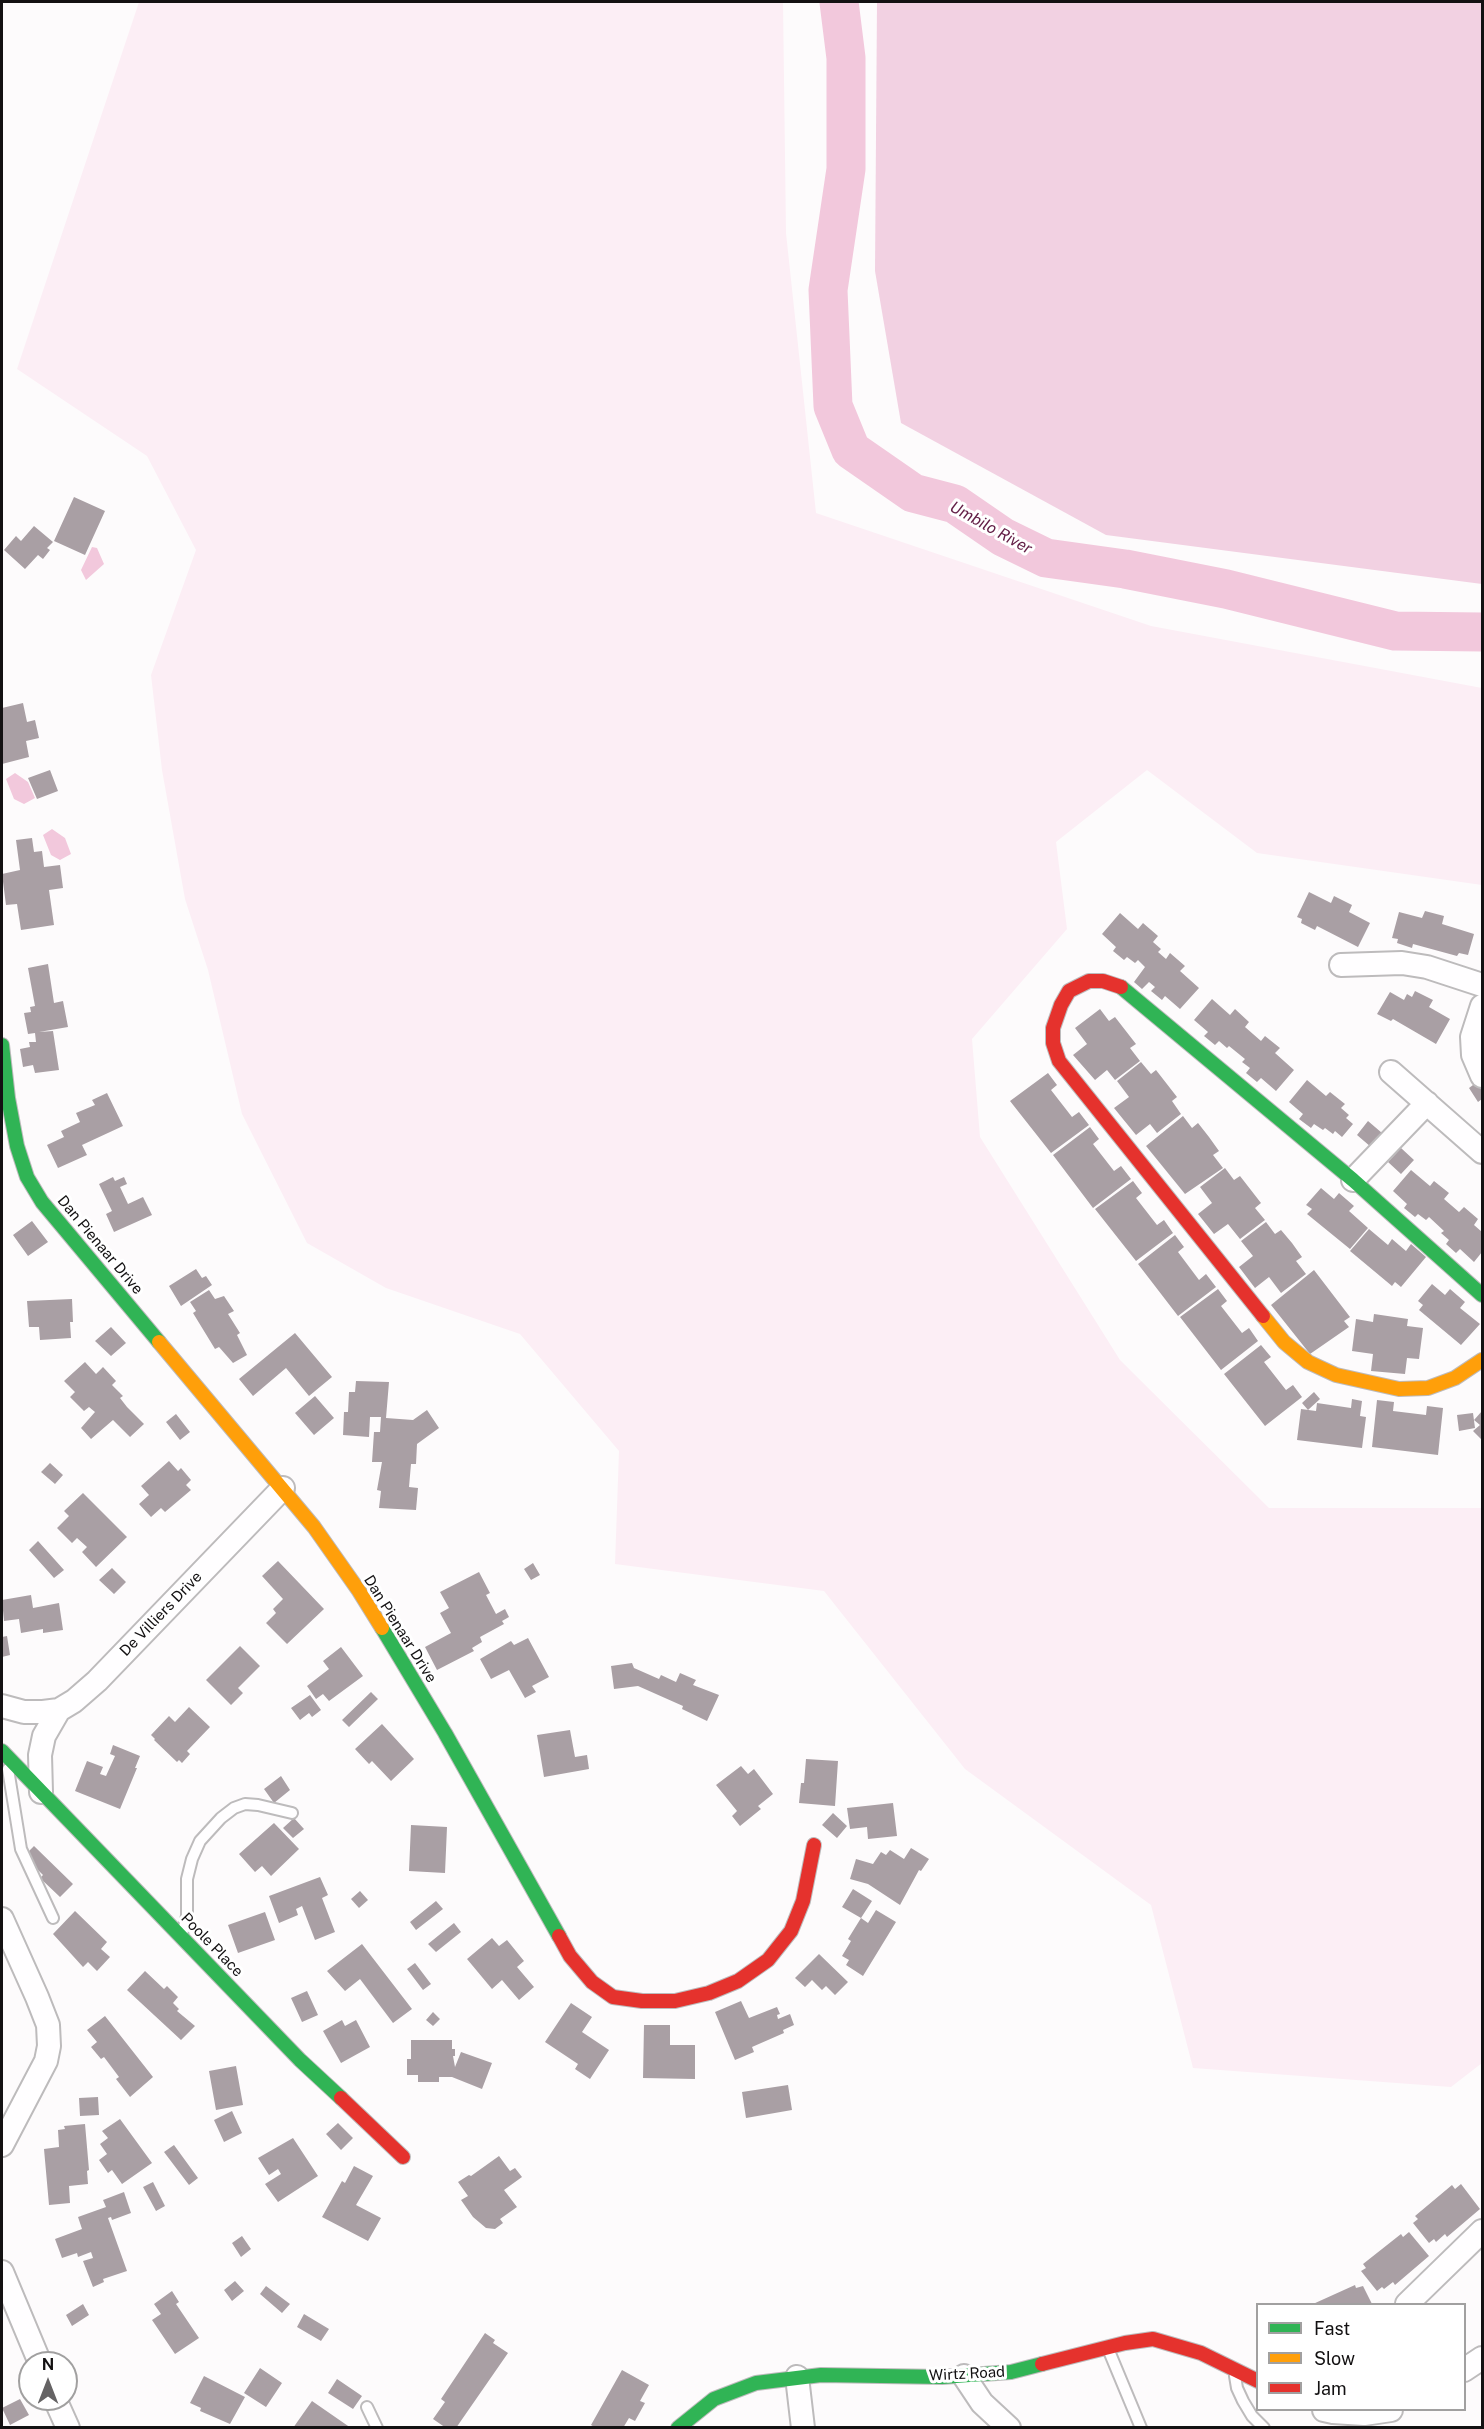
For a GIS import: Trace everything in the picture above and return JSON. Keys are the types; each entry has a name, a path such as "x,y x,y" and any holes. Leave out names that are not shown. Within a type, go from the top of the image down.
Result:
{"street":[{"path":"1341,965 1402,963 1427,967 1482,985"},
{"path":"1482,1295 1353,1180 1122,987 1103,981 1089,981 1069,991 1053,1028 1053,1043 1059,1061 1284,1342 1308,1362 1336,1375 1399,1389 1428,1388 1455,1378 1482,1360"},
{"path":"1482,1006 1472,1037 1473,1055 1482,1076"},
{"name":"Dan Pienaar Drive","path":"2,1045 8,1098 17,1146 27,1177 42,1202 314,1527 384,1632 446,1733 570,1956 592,1982 613,1997 642,2001 675,2001 709,1993 738,1981 768,1960 791,1931 803,1901 814,1845"},
{"path":"1391,1072 1482,1152"},
{"path":"1353,1180 1427,1103"},
{"name":"De Villiers Drive","path":"59,1710 74,1701 97,1681 283,1488"},
{"path":"2,1706 24,1712 59,1710"},
{"path":"41,1792 40,1755 44,1737 59,1710"},
{"name":"Poole Place","path":"3,1752 300,2060 403,2157"},
{"path":"2,1919 48,2025 49,2046 46,2061 2,2145"},
{"path":"1408,2303 1482,2231"},
{"path":"2,2272 35,2351"},
{"name":"Wirtz Road","path":"678,2427 714,2399 756,2383 821,2375 964,2376 1011,2372 1153,2339 1192,2350 1256,2379"},
{"path":"1466,2369 1482,2358"},
{"path":"964,2376 982,2403 1009,2427"},
{"path":"797,2377 803,2427"},
{"path":"61,2411 68,2427"},
{"path":"1337,2417 1380,2411"}],"lane":[{"path":"3,1752 21,1849 53,1918"},
{"path":"181,1936 188,1916 187,1879 200,1841 221,1818 234,1808 245,1804 292,1813"},
{"path":"1107,2348 1141,2427"},
{"path":"1234,2370 1237,2388 1243,2401 1264,2427"},
{"path":"367,2407 377,2427"}],"shaded area":[{"path":"139,2 783,2 786,233 816,513 1151,626 1482,688 1482,885 1257,853 1147,770 1056,842 1067,929 972,1039 980,1137 1120,1360 1269,1508 1482,1508 1482,2063 1451,2087 1193,2068 1151,1905 965,1769 824,1591 615,1564 619,1451 520,1334 386,1288 307,1243 242,1114 208,970 185,899 162,770 151,675 196,550 147,456 17,369"},
{"path":"877,2 1482,2 1482,584 1106,535 901,423 875,271"},
{"path":"92,547 97,548 104,564 86,580 81,570"},
{"path":"15,773 28,782 35,798 24,804 14,799 6,779"},
{"path":"52,829 65,838 71,854 60,860 51,855 43,835"}],"building":[{"path":"74,497 105,511 85,555 54,541"},
{"path":"34,526 53,542 47,548 50,550 43,559 38,555 25,569 4,550 16,536 21,541"},
{"path":"23,703 27,722 35,720 39,738 26,741 29,757 2,764 2,708"},
{"path":"50,770 58,791 37,799 28,778"},
{"path":"32,838 34,852 42,851 44,867 60,865 63,888 49,890 54,925 21,930 17,904 6,905 2,874 20,870 16,840"},
{"path":"1309,892 1331,903 1334,896 1352,905 1349,912 1370,923 1358,947 1317,926 1315,930 1301,923 1302,919 1297,917"},
{"path":"1425,911 1444,916 1442,924 1474,934 1468,955 1459,953 1457,956 1413,944 1412,948 1397,943 1398,939 1392,938 1399,912 1422,918"},
{"path":"1120,913 1138,929 1143,923 1158,936 1153,942 1161,949 1158,952 1166,959 1170,953 1185,966 1180,971 1199,988 1180,1009 1165,996 1162,1000 1151,991 1155,987 1149,982 1142,989 1134,982 1145,967 1138,960 1135,963 1127,957 1124,960 1113,951 1116,947 1102,934"},
{"path":"48,964 54,1003 63,1001 68,1027 39,1032 53,1031 59,1070 35,1073 33,1065 23,1067 20,1049 30,1047 29,1042 36,1042 35,1033 28,1034 24,1013 31,1012 30,1007 35,1006 28,968"},
{"path":"1415,991 1433,1000 1429,1007 1450,1019 1436,1044 1393,1019 1391,1021 1377,1014 1390,992 1404,1000 1407,994 1412,997"},
{"path":"1212,999 1230,1015 1235,1009 1249,1022 1245,1027 1261,1041 1265,1036 1280,1048 1275,1053 1294,1070 1276,1091 1261,1078 1257,1082 1246,1073 1250,1068 1242,1062 1245,1059 1229,1046 1227,1048 1219,1041 1215,1045 1204,1036 1208,1032 1194,1020"},
{"path":"1100,1009 1109,1021 1115,1017 1136,1044 1130,1048 1140,1061 1115,1080 1107,1070 1095,1080 1073,1055 1087,1044 1075,1028"},
{"path":"1141,1062 1151,1074 1156,1070 1177,1097 1172,1101 1181,1114 1157,1133 1150,1124 1136,1135 1114,1108 1129,1097 1117,1081"},
{"path":"1048,1073 1057,1085 1051,1090 1072,1117 1079,1112 1089,1125 1051,1153 1010,1101"},
{"path":"1307,1080 1326,1096 1330,1092 1345,1104 1341,1108 1349,1115 1346,1118 1353,1124 1342,1137 1335,1131 1333,1134 1314,1124 1311,1128 1299,1119 1303,1114 1289,1102"},
{"path":"1477,1082 1482,1091 1482,1099 1478,1102 1469,1088"},
{"path":"107,1093 123,1126 82,1145 87,1155 58,1168 47,1145 64,1137 61,1131 80,1122 76,1113 95,1105 92,1100"},
{"path":"1183,1116 1192,1128 1198,1123 1209,1137 1219,1151 1213,1155 1223,1168 1185,1194 1146,1146"},
{"path":"1368,1121 1382,1133 1371,1147 1357,1135"},
{"path":"1090,1127 1099,1139 1093,1144 1114,1171 1121,1166 1131,1179 1093,1208 1053,1155"},
{"path":"1401,1148 1414,1160 1401,1174 1388,1162"},
{"path":"1225,1168 1234,1180 1240,1176 1261,1203 1255,1208 1265,1220 1240,1239 1228,1224 1214,1234 1198,1214 1212,1203 1200,1187"},
{"path":"1411,1170 1430,1186 1434,1181 1449,1193 1444,1199 1459,1212 1464,1207 1478,1219 1474,1225 1482,1232 1482,1252 1474,1262 1460,1249 1456,1253 1446,1244 1449,1240 1441,1233 1444,1231 1429,1217 1426,1220 1418,1214 1415,1217 1404,1208 1407,1204 1393,1191"},
{"path":"113,1177 115,1181 124,1177 127,1184 120,1187 128,1204 143,1197 152,1215 114,1232 106,1214 112,1211 99,1184"},
{"path":"1133,1181 1142,1193 1136,1198 1157,1225 1164,1220 1173,1233 1136,1261 1095,1209"},
{"path":"1321,1188 1334,1199 1339,1193 1354,1206 1349,1211 1368,1228 1350,1249 1307,1214 1312,1209 1306,1205"},
{"path":"32,1221 48,1242 28,1256 13,1235"},
{"path":"1266,1222 1275,1234 1281,1230 1292,1243 1302,1257 1296,1261 1306,1274 1281,1293 1269,1277 1255,1288 1239,1267 1253,1256 1241,1241"},
{"path":"1369,1229 1388,1245 1392,1239 1406,1251 1411,1244 1426,1257 1401,1287 1395,1282 1392,1286 1350,1251"},
{"path":"1175,1235 1184,1247 1178,1252 1199,1280 1206,1274 1216,1287 1178,1316 1138,1264"},
{"path":"196,1269 202,1278 206,1276 212,1285 181,1306 169,1286"},
{"path":"1314,1270 1350,1317 1344,1321 1349,1327 1310,1354 1271,1305"},
{"path":"1432,1284 1445,1295 1450,1289 1465,1302 1460,1308 1480,1324 1461,1345 1419,1310 1423,1305 1418,1301"},
{"path":"1218,1289 1227,1301 1221,1306 1242,1333 1249,1328 1258,1341 1221,1370 1180,1317"},
{"path":"209,1290 215,1299 224,1296 234,1311 228,1314 240,1333 237,1335 247,1355 233,1363 219,1347 215,1349 193,1313 196,1311 190,1302"},
{"path":"72,1299 71,1338 40,1340 39,1327 29,1327 27,1301"},
{"path":"1374,1314 1408,1319 1407,1326 1423,1328 1419,1359 1407,1358 1405,1374 1371,1371 1373,1354 1352,1351 1356,1319 1373,1322"},
{"path":"111,1327 126,1343 111,1356 95,1341"},
{"path":"295,1333 332,1377 309,1396 286,1368 253,1396 239,1379"},
{"path":"1261,1345 1271,1357 1264,1362 1286,1390 1293,1385 1302,1397 1265,1426 1224,1374"},
{"path":"85,1362 96,1374 103,1367 116,1381 112,1385 123,1396 120,1398 144,1424 130,1437 113,1420 91,1439 81,1428 95,1412 89,1407 84,1411 70,1397 75,1392 64,1381"},
{"path":"356,1381 389,1382 386,1418 413,1420 427,1410 439,1428 417,1444 416,1464 411,1464 409,1487 418,1488 416,1510 379,1508 381,1491 377,1490 382,1462 372,1462 374,1432 380,1432 381,1417 370,1417 369,1437 343,1435 344,1412 348,1412 349,1392 355,1392"},
{"path":"1314,1392 1320,1399 1308,1410 1302,1403"},
{"path":"315,1396 334,1418 314,1435 295,1413"},
{"path":"1352,1399 1362,1401 1360,1416 1366,1417 1362,1448 1297,1440 1301,1409 1316,1411 1317,1403 1351,1408"},
{"path":"1377,1400 1394,1402 1393,1411 1426,1415 1427,1406 1443,1408 1438,1455 1372,1447"},
{"path":"1482,1411 1482,1440 1473,1431 1480,1425 1474,1420"},
{"path":"1473,1413 1475,1428 1459,1431 1457,1415"},
{"path":"176,1414 190,1432 180,1440 166,1422"},
{"path":"169,1461 178,1471 181,1468 191,1480 186,1485 191,1490 165,1512 161,1508 151,1517 139,1504 149,1495 141,1486"},
{"path":"50,1463 63,1475 55,1484 41,1472"},
{"path":"83,1493 127,1537 96,1567 82,1552 87,1547 77,1538 72,1543 57,1528 69,1516 64,1511"},
{"path":"38,1541 64,1570 54,1578 29,1550"},
{"path":"278,1561 324,1609 287,1644 266,1623 276,1613 273,1609 283,1599 262,1576"},
{"path":"533,1563 540,1575 531,1580 524,1569"},
{"path":"112,1568 126,1582 114,1594 99,1580"},
{"path":"479,1572 490,1593 486,1595 496,1614 505,1609 509,1617 502,1621 504,1624 480,1637 482,1642 472,1648 474,1651 437,1670 425,1647 451,1633 440,1613 449,1608 440,1592"},
{"path":"31,1595 33,1608 59,1603 63,1630 43,1633 43,1629 21,1633 19,1619 4,1621 2,1600"},
{"path":"7,1636 10,1655 2,1657 2,1637"},
{"path":"528,1638 549,1677 532,1686 536,1692 525,1698 509,1670 491,1679 480,1659 511,1641 514,1645"},
{"path":"240,1646 260,1666 238,1688 243,1693 231,1705 206,1680"},
{"path":"341,1647 363,1676 329,1701 323,1694 316,1699 307,1686 329,1669 323,1661"},
{"path":"632,1663 634,1668 659,1679 661,1675 676,1682 680,1673 696,1680 693,1685 719,1695 707,1721 682,1709 683,1706 638,1686 614,1689 611,1666"},
{"path":"371,1692 378,1699 349,1727 342,1720"},
{"path":"310,1695 321,1710 312,1717 309,1713 300,1720 291,1708"},
{"path":"189,1707 210,1727 187,1751 190,1754 182,1763 179,1760 177,1762 151,1735 169,1716 175,1722"},
{"path":"382,1724 414,1759 391,1781 372,1761 369,1764 355,1749"},
{"path":"570,1730 575,1757 587,1755 589,1769 544,1777 537,1735"},
{"path":"113,1745 140,1756 120,1809 75,1791 87,1761 103,1767 100,1774 106,1776 115,1756 110,1754"},
{"path":"806,1759 838,1761 835,1806 799,1803"},
{"path":"741,1766 748,1774 754,1769 773,1794 758,1806 761,1809 740,1826 732,1816 737,1811 716,1785"},
{"path":"281,1776 290,1790 274,1803 264,1789"},
{"path":"893,1803 897,1836 868,1839 867,1827 850,1829 847,1808"},
{"path":"833,1813 847,1826 837,1838 822,1825"},
{"path":"294,1818 304,1829 293,1838 283,1828"},
{"path":"274,1823 299,1849 271,1876 262,1866 255,1872 239,1854"},
{"path":"411,1825 447,1827 445,1873 409,1871"},
{"path":"34,1846 73,1884 60,1897 40,1878 43,1875 24,1856"},
{"path":"911,1848 929,1859 921,1871 919,1870 900,1905 868,1884 850,1879 856,1859 873,1864 881,1852 886,1855 890,1850 904,1859"},
{"path":"320,1877 328,1895 322,1898 335,1932 315,1940 302,1906 296,1909 298,1915 279,1923 269,1896"},
{"path":"853,1889 872,1901 861,1918 842,1907"},
{"path":"360,1891 368,1900 359,1908 351,1899"},
{"path":"436,1901 443,1909 416,1930 410,1922"},
{"path":"876,1910 896,1922 863,1976 846,1965 849,1960 842,1956 851,1941 848,1939 861,1918 868,1923"},
{"path":"75,1911 107,1942 101,1949 110,1957 97,1971 88,1962 83,1967 53,1934"},
{"path":"265,1912 275,1940 238,1953 228,1925"},
{"path":"454,1923 461,1932 436,1952 428,1944"},
{"path":"492,1938 499,1946 507,1940 524,1961 517,1967 534,1987 519,2000 502,1980 492,1989 467,1959"},
{"path":"362,1944 412,2009 393,2023 360,1979 345,1991 327,1971"},
{"path":"819,1954 848,1982 835,1995 826,1986 822,1990 812,1980 805,1987 795,1978"},
{"path":"415,1963 431,1984 423,1990 407,1969"},
{"path":"145,1971 164,1989 167,1986 178,1997 173,2003 179,2009 177,2011 195,2026 181,2040 127,1990"},
{"path":"307,1991 318,2015 302,2022 291,1998"},
{"path":"741,2001 749,2018 777,2007 780,2014 777,2015 778,2019 790,2014 794,2025 783,2030 784,2033 752,2047 754,2052 735,2060 715,2012"},
{"path":"571,2003 592,2017 582,2032 609,2050 590,2079 575,2069 578,2064 545,2042"},
{"path":"433,2012 440,2019 433,2026 426,2020"},
{"path":"105,2016 153,2077 130,2097 116,2079 119,2077 104,2057 101,2059 91,2047 97,2042 87,2030"},
{"path":"342,2020 345,2026 356,2020 370,2047 341,2063 323,2031"},
{"path":"644,2025 670,2025 670,2045 695,2045 695,2079 643,2078"},
{"path":"411,2040 452,2040 452,2049 455,2049 455,2056 453,2056 455,2067 461,2052 492,2063 482,2089 452,2077 439,2077 439,2082 418,2082 418,2075 407,2075 407,2059 411,2059"},
{"path":"236,2066 243,2105 216,2110 209,2071"},
{"path":"788,2085 792,2110 746,2118 742,2092"},
{"path":"98,2097 99,2115 80,2116 79,2098"},
{"path":"232,2111 242,2133 224,2142 214,2120"},
{"path":"120,2119 152,2163 122,2184 112,2170 108,2173 99,2160 107,2154 100,2144 108,2138 102,2131"},
{"path":"338,2123 353,2138 341,2150 326,2134"},
{"path":"85,2124 88,2184 69,2186 70,2203 49,2205 44,2149 59,2147 58,2130 65,2129 64,2126"},
{"path":"293,2138 318,2176 278,2202 265,2184 281,2174 278,2169 269,2175 258,2158"},
{"path":"174,2145 198,2178 189,2185 164,2152"},
{"path":"499,2156 510,2171 515,2168 522,2177 504,2190 517,2207 500,2219 503,2223 495,2229 486,2228 473,2217 461,2200 468,2196 458,2182 471,2176"},
{"path":"354,2166 373,2176 356,2205 381,2218 368,2241 322,2217 342,2181 345,2183"},
{"path":"153,2182 165,2206 156,2211 143,2187"},
{"path":"1461,2184 1480,2209 1447,2237 1445,2234 1436,2242 1434,2239 1429,2243 1413,2223 1418,2219 1415,2216 1452,2185 1455,2189"},
{"path":"124,2192 131,2213 112,2220 111,2217 108,2218 127,2271 103,2279 104,2282 93,2287 83,2261 93,2258 91,2252 78,2257 77,2253 62,2258 55,2239 82,2229 78,2217 106,2207 103,2200"},
{"path":"1409,2232 1429,2256 1395,2285 1393,2282 1377,2291 1361,2271 1366,2268 1363,2264 1401,2234 1403,2237"},
{"path":"242,2236 251,2249 241,2257 232,2243"},
{"path":"235,2281 244,2291 232,2301 224,2290"},
{"path":"1355,2285 1356,2288 1363,2286 1372,2303 1315,2303"},
{"path":"266,2286 290,2304 282,2313 260,2294"},
{"path":"172,2291 179,2302 176,2304 199,2338 175,2354 152,2320 161,2314 154,2304"},
{"path":"83,2304 89,2315 72,2326 66,2315"},
{"path":"304,2314 329,2329 321,2341 297,2327"},
{"path":"485,2333 495,2340 493,2343 508,2353 456,2428 446,2428 433,2419 445,2402 441,2399"},
{"path":"260,2368 282,2383 266,2407 244,2393"},
{"path":"622,2370 649,2385 640,2401 645,2403 635,2421 629,2418 623,2428 596,2428 591,2425"},
{"path":"204,2376 245,2397 230,2424 200,2411 201,2408 190,2403"},
{"path":"337,2379 362,2396 353,2409 328,2393"},
{"path":"18,2400 18,2411 27,2411 29,2415 10,2425 2,2408"},
{"path":"312,2401 351,2428 293,2428"}],"waterway":[{"name":"Umbilo River","path":"839,2 846,58 846,169 828,290 833,406 851,450 913,493 955,504 1003,537 1046,558 1125,569 1226,589 1395,631 1482,632"}],"traffic: fast":[{"path":"1121,987 1353,1180 1482,1295"},
{"path":"2,1045 8,1098 17,1146 27,1177 42,1202 159,1342"},
{"path":"382,1628 445,1733 559,1936"},
{"path":"2,1751 300,2060 341,2098"},
{"path":"678,2428 714,2399 756,2383 821,2375 942,2377 1011,2372 1042,2364"}],"traffic: slow":[{"path":"1263,1316 1284,1342 1308,1362 1336,1375 1399,1389 1428,1388 1455,1378 1482,1360"},
{"path":"159,1342 314,1527 382,1628"}],"traffic: jam":[{"path":"1121,987 1103,981 1089,981 1069,991 1053,1028 1053,1043 1059,1061 1263,1316"},
{"path":"559,1936 570,1956 592,1982 613,1997 642,2001 675,2001 709,1993 738,1981 768,1960 791,1931 803,1901 814,1845"},
{"path":"341,2098 403,2157"},
{"path":"1042,2364 1125,2343 1153,2339 1201,2353 1256,2380"}]}
